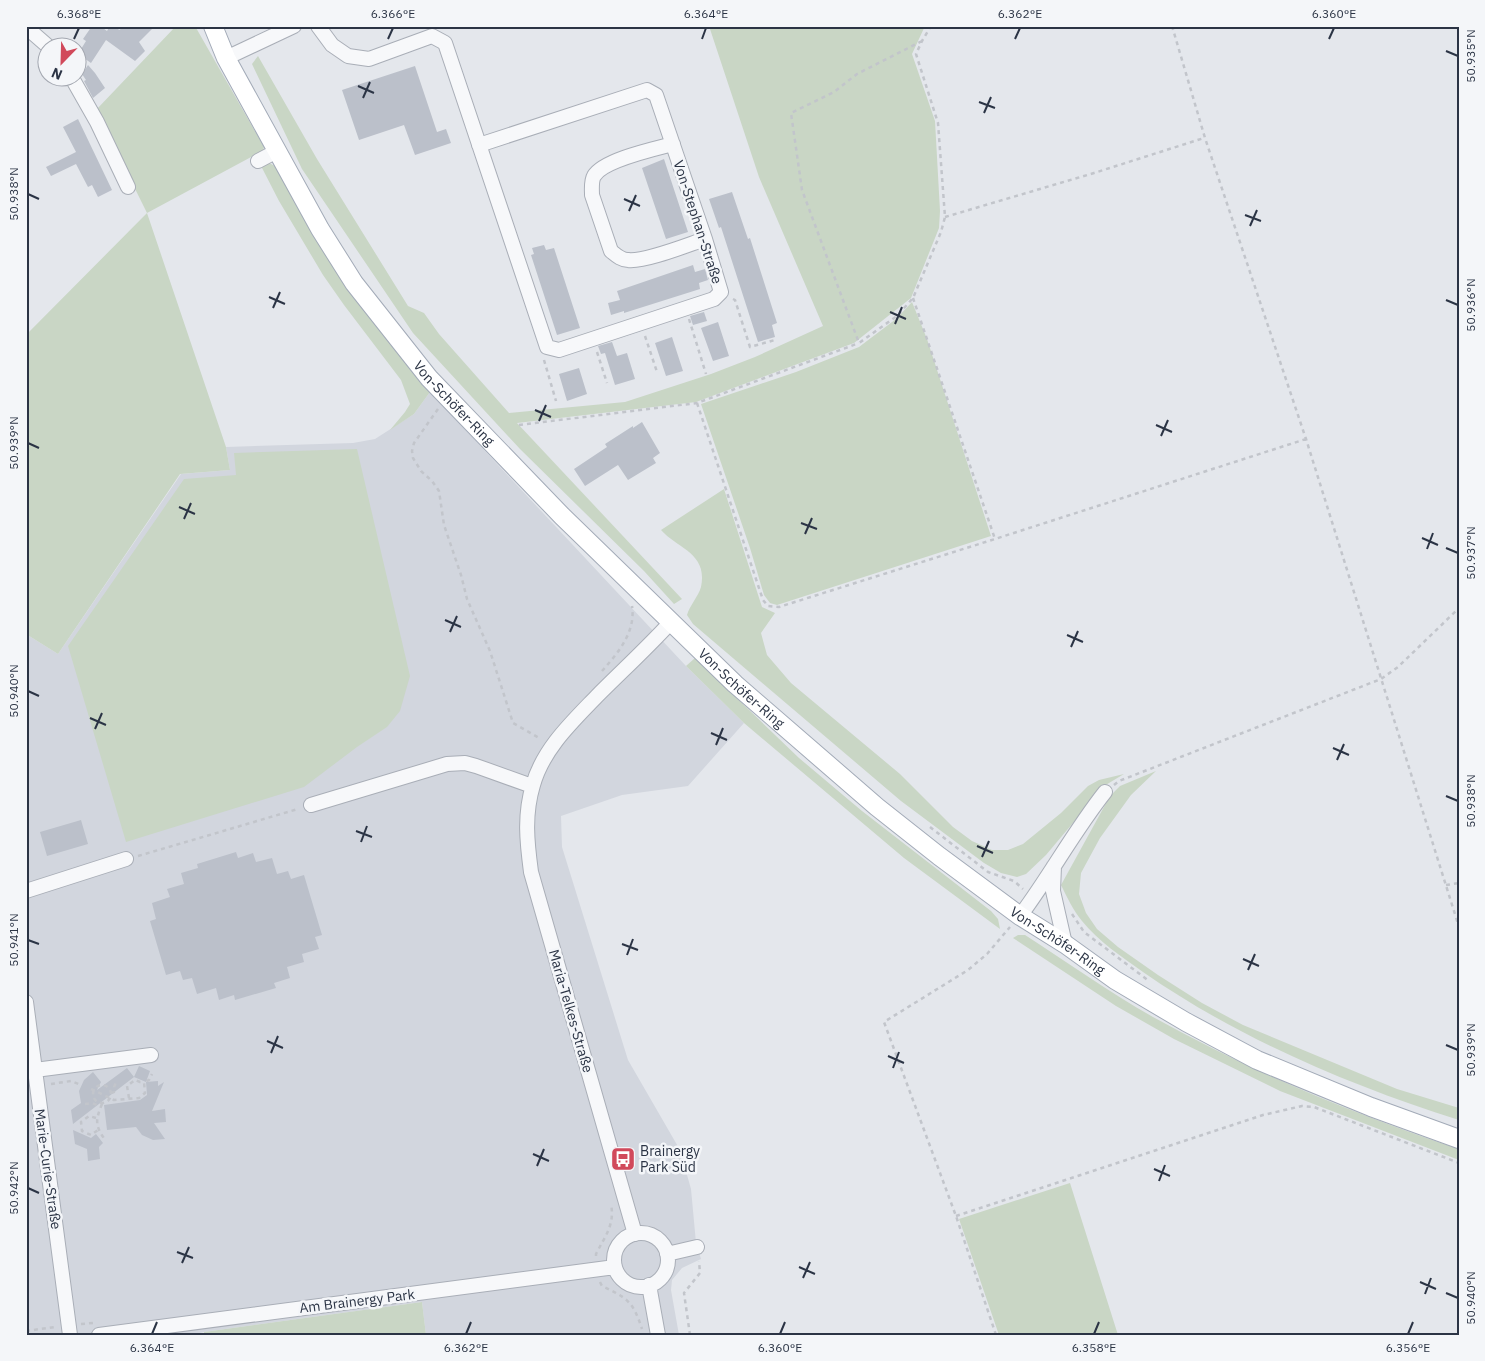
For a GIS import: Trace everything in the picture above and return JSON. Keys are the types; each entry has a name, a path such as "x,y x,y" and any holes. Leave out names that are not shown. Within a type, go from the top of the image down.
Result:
{"main road":[{"name":"Von-Schöfer-Ring","path":"213,26 226,58 320,229 354,283 429,378 638,591 735,684 938,856 1020,916 1065,944 1116,980 1186,1022 1257,1060 1371,1107 1459,1139"}],"street":[{"path":"226,58 294,26"},
{"path":"318,26 332,45 348,56 369,59 432,36 445,43 547,347"},
{"path":"26,28 38,38"},
{"path":"78,88 97,122 128,187"},
{"name":"Von-Stephan-Straße","path":"479,145 647,90 656,95 705,239 721,292 714,299 559,350 547,347"},
{"path":"673,144 618,160 604,167 594,176 591,186 592,196 611,251 618,257 626,260 638,260 705,239"},
{"path":"258,161 277,151"},
{"name":"Maria-Telkes-Straße","path":"635,1234 531,872 526,828 532,786 542,763 558,738 576,717 670,623"},
{"path":"311,805 447,764 465,763 532,786"},
{"path":"1020,916 1086,816 1105,792"},
{"path":"26,891 126,859"},
{"path":"1054,866 1053,891 1065,944"},
{"name":"Marie-Curie-Straße","path":"26,1002 70,1335"},
{"path":"35,1070 151,1056"},
{"path":"645,1233 655,1237 663,1245 667,1254 666,1270 656,1282 649,1286 640,1287 624,1281 615,1267 614,1258 620,1243 627,1237 635,1234 645,1233"},
{"path":"667,1254 696,1247"},
{"name":"Am Brainergy Park","path":"99,1335 615,1267"},
{"path":"649,1286 658,1335"}],"path":[{"path":"520,425 697,403 859,343 897,316 913,298 941,232 945,217 938,123 916,54 931,26"},
{"path":"1172,26 1205,138 1306,439 1459,927"},
{"path":"859,343 802,190 791,113 834,92 857,74 922,41"},
{"path":"945,217 1205,138"},
{"path":"721,292 735,300 750,347 775,340"},
{"path":"913,298 995,539"},
{"path":"686,308 706,374"},
{"path":"641,323 657,372"},
{"path":"592,339 607,383"},
{"path":"547,347 543,361 556,401"},
{"path":"450,401 435,411 418,435 412,451 413,458 421,471 439,491 444,525 467,599 490,651 513,723 542,739 538,744"},
{"path":"697,403 763,600 768,606 779,607 1306,439"},
{"path":"600,672 618,652 631,627 633,613 630,600 638,591"},
{"path":"1105,792 1119,782 1381,679 1398,667 1459,608"},
{"path":"126,859 311,805"},
{"path":"926,825 988,872 1014,881 1033,898"},
{"path":"1446,885 1459,883"},
{"path":"1056,907 1066,904 1084,932 1154,985"},
{"path":"996,1335 956,1216 884,1022 968,970 987,954 1020,916"},
{"path":"129,1098 127,1086 135,1080 144,1082 149,1080 152,1074"},
{"path":"111,1093 114,1092 117,1080"},
{"path":"37,1086 71,1081 81,1085"},
{"path":"92,1090 114,1100 139,1098 145,1093 144,1082"},
{"path":"92,1090 101,1085 110,1088 111,1099"},
{"path":"92,1090 95,1100 102,1104"},
{"path":"106,1141 98,1130 96,1118 102,1104 111,1099"},
{"path":"85,1104 92,1103 97,1105 98,1102"},
{"path":"956,1216 1263,1115 1302,1106 1314,1106 1459,1163"},
{"path":"96,1118 89,1116 81,1122 82,1131 91,1134 98,1130"},
{"path":"610,1202 612,1210 611,1227 596,1254 602,1286 624,1297 630,1303 644,1335"},
{"path":"690,1335 684,1293 700,1273 696,1247"}],"shaded area":[{"path":"430,392 686,666 744,723 688,786 622,795 561,816 562,847 628,1060 680,1150 691,1189 696,1243 701,1259 682,1268 672,1280 671,1290 679,1335 426,1335 422,1302 204,1332 200,1333 200,1335 26,1335 26,634 58,654 181,474 230,470 226,447 353,443 375,439 414,414"}],"green space":[{"path":"176,26 195,26 264,147 263,151 255,158 253,156 147,213 96,110"},
{"path":"709,26 925,26 912,54 935,121 940,211 939,228 911,298 854,343 696,402 517,423 682,599 674,604 644,571 520,449 413,333 302,169 252,64 258,56 317,159 408,306 424,313 439,334 509,413 625,402 711,374 755,357 823,326 759,177"},
{"path":"267,162 275,166 303,215 363,307 430,392 414,414 390,430 410,404 401,380 323,275 279,201 260,164"},
{"path":"147,213 226,447 230,470 180,474 58,654 26,634 26,335"},
{"path":"912,302 927,339 991,536 777,605 770,603 764,595 701,404 796,372 859,347 896,319"},
{"path":"357,449 410,676 400,711 387,727 304,787 126,842 68,646 184,479 236,475 234,453"},
{"path":"724,489 762,607 775,613 761,633 767,655 791,683 900,774 953,827 972,841 992,850 1008,850 1023,844 1061,813 1088,786 1099,780 1124,774 1104,786 1046,855 1026,874 1017,877 1001,873 984,863 901,801 693,624 687,615 701,587 702,576 700,566 690,553 661,530"},
{"path":"695,658 799,758 862,811 991,911 998,919 1000,929 904,858 744,723 686,666"},
{"path":"1156,771 1131,795 1100,838 1081,873 1079,894 1086,913 1097,929 1118,947 1158,975 1202,1003 1243,1025 1397,1089 1459,1108 1459,1120 1335,1075 1255,1039 1179,996 1143,972 1088,928 1070,903 1061,885 1110,796 1120,786"},
{"path":"1018,935 1025,935 1120,997 1190,1037 1264,1073 1341,1106 1459,1149 1459,1160 1280,1091 1174,1039 1116,1006 1013,938"},
{"path":"1070,1183 1118,1335 999,1335 959,1219"},
{"path":"422,1302 426,1335 204,1335 204,1332"}],"building":[{"path":"92,26 100,26 107,31 110,26 116,26 119,30 126,26 155,26 139,42 145,51 135,61 106,40 91,63 88,61 88,38 84,38"},
{"path":"88,65 105,88 93,98 88,88"},
{"path":"415,66 437,132 446,129 451,143 415,155 404,125 359,140 342,90"},
{"path":"78,119 112,190 98,197 92,185 88,187 76,164 51,176 46,167 76,152 63,127"},
{"path":"664,159 688,232 666,239 642,168"},
{"path":"732,192 748,239 750,238 777,323 772,325 775,337 758,342 721,227 719,228 709,199"},
{"path":"544,245 546,250 554,248 580,328 557,335 531,255 534,254 532,248"},
{"path":"693,265 695,272 705,269 708,280 699,283 700,289 624,313 624,311 611,315 608,303 620,300 617,291"},
{"path":"704,312 707,321 693,325 690,316"},
{"path":"718,322 729,356 713,361 701,328"},
{"path":"672,337 683,371 666,376 655,343"},
{"path":"612,342 617,356 627,353 635,379 615,385 605,353 601,354 598,346"},
{"path":"579,368 587,394 567,401 559,374"},
{"path":"642,422 660,453 653,458 656,463 628,480 618,465 585,486 574,469 607,447 605,444"},
{"path":"81,820 88,844 47,856 40,832"},
{"path":"236,852 238,858 253,853 256,862 272,858 277,874 288,871 291,879 304,875 322,935 315,937 319,949 302,954 304,962 287,967 290,978 274,983 276,988 235,1000 234,995 219,1000 216,988 197,994 192,978 183,980 180,971 166,975 150,921 156,919 152,903 170,897 167,889 184,884 181,873 198,868 197,864"},
{"path":"139,1066 150,1071 146,1082 134,1077"},
{"path":"127,1068 134,1077 73,1124 71,1110 81,1103 79,1091 84,1080 93,1072 101,1082 97,1090"},
{"path":"158,1081 158,1086 164,1082 152,1111 165,1109 166,1122 154,1123 165,1139 153,1140 142,1135 136,1127 107,1130 104,1105 140,1100 147,1095 146,1082"},
{"path":"73,1130 91,1138 96,1134 103,1143 99,1147 100,1159 88,1161 87,1149 75,1144"}],"place":[{"name":"Brainergy Park Süd","path":"623,1159"}]}
